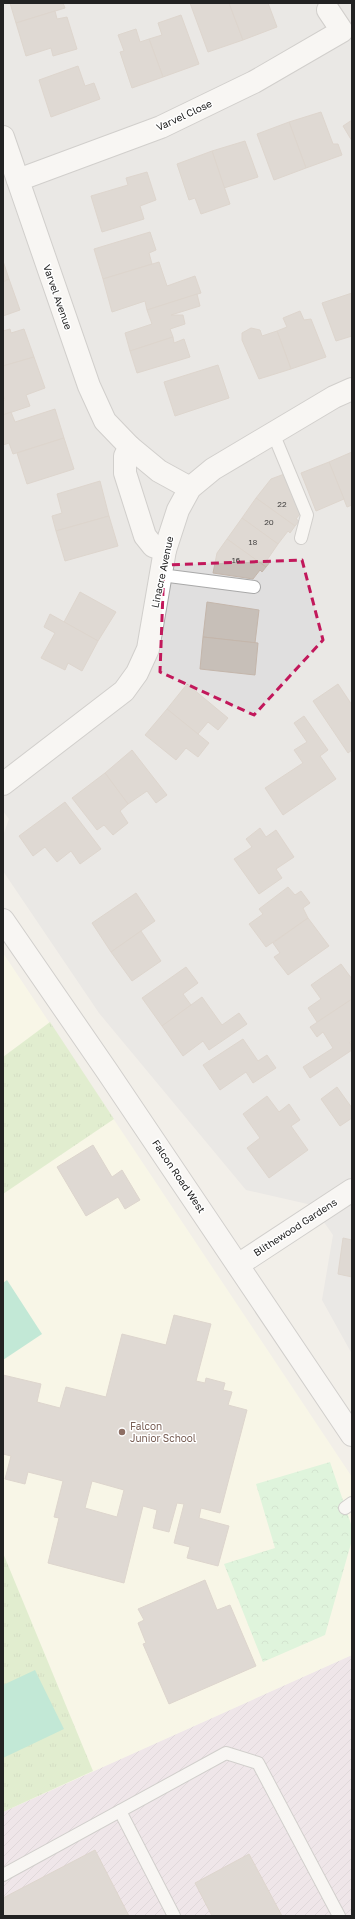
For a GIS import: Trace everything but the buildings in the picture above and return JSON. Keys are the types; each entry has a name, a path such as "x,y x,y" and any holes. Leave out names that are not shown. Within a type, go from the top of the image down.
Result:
{"street":[{"name":"Varvel Close","path":"18,180 161,127 347,39 328,10"},
{"name":"Varvel Avenue","path":"3,137 88,386 106,421 130,448 159,471 190,488"},
{"name":"Linacre Avenue","path":"3,784 124,691 133,679 148,649 165,550 178,510 190,488 213,469 273,433 352,389"},
{"path":"130,448 125,456 125,472 144,536 153,546 165,550"},
{"name":"Falcon Road West","path":"3,920 352,1435"},
{"name":"Blithewood Gardens","path":"238,1265 352,1190"}],"lane":[{"path":"273,433 307,515 301,538"},
{"path":"161,575 254,587"},
{"path":"3,1875 226,1753 258,1763 339,1916"},
{"path":"120,1811 174,1916"}],"highlighted area":[{"path":"302,560 323,640 254,715 160,672 164,565"}],"shaded area":[{"path":"3,3 352,3 352,1354 322,1300 333,1235 312,1205 246,1190 99,1013 3,871 3,836 9,819 3,811"},
{"path":"3,953 352,1477 352,1655 3,1812"},
{"path":"352,1655 352,1916 3,1916 3,1812"}],"green space":[{"path":"50,1022 114,1119 3,1194 3,1057"},
{"path":"7,1280 42,1334 3,1360 3,1283"},
{"path":"330,1462 352,1527 352,1540 325,1635 263,1662 224,1564 275,1548 256,1484"},
{"path":"3,1553 93,1771 3,1812"},
{"path":"35,1670 64,1729 3,1758 3,1685"}],"place":[{"name":"Falcon Junior School","path":"122,1432"}]}
